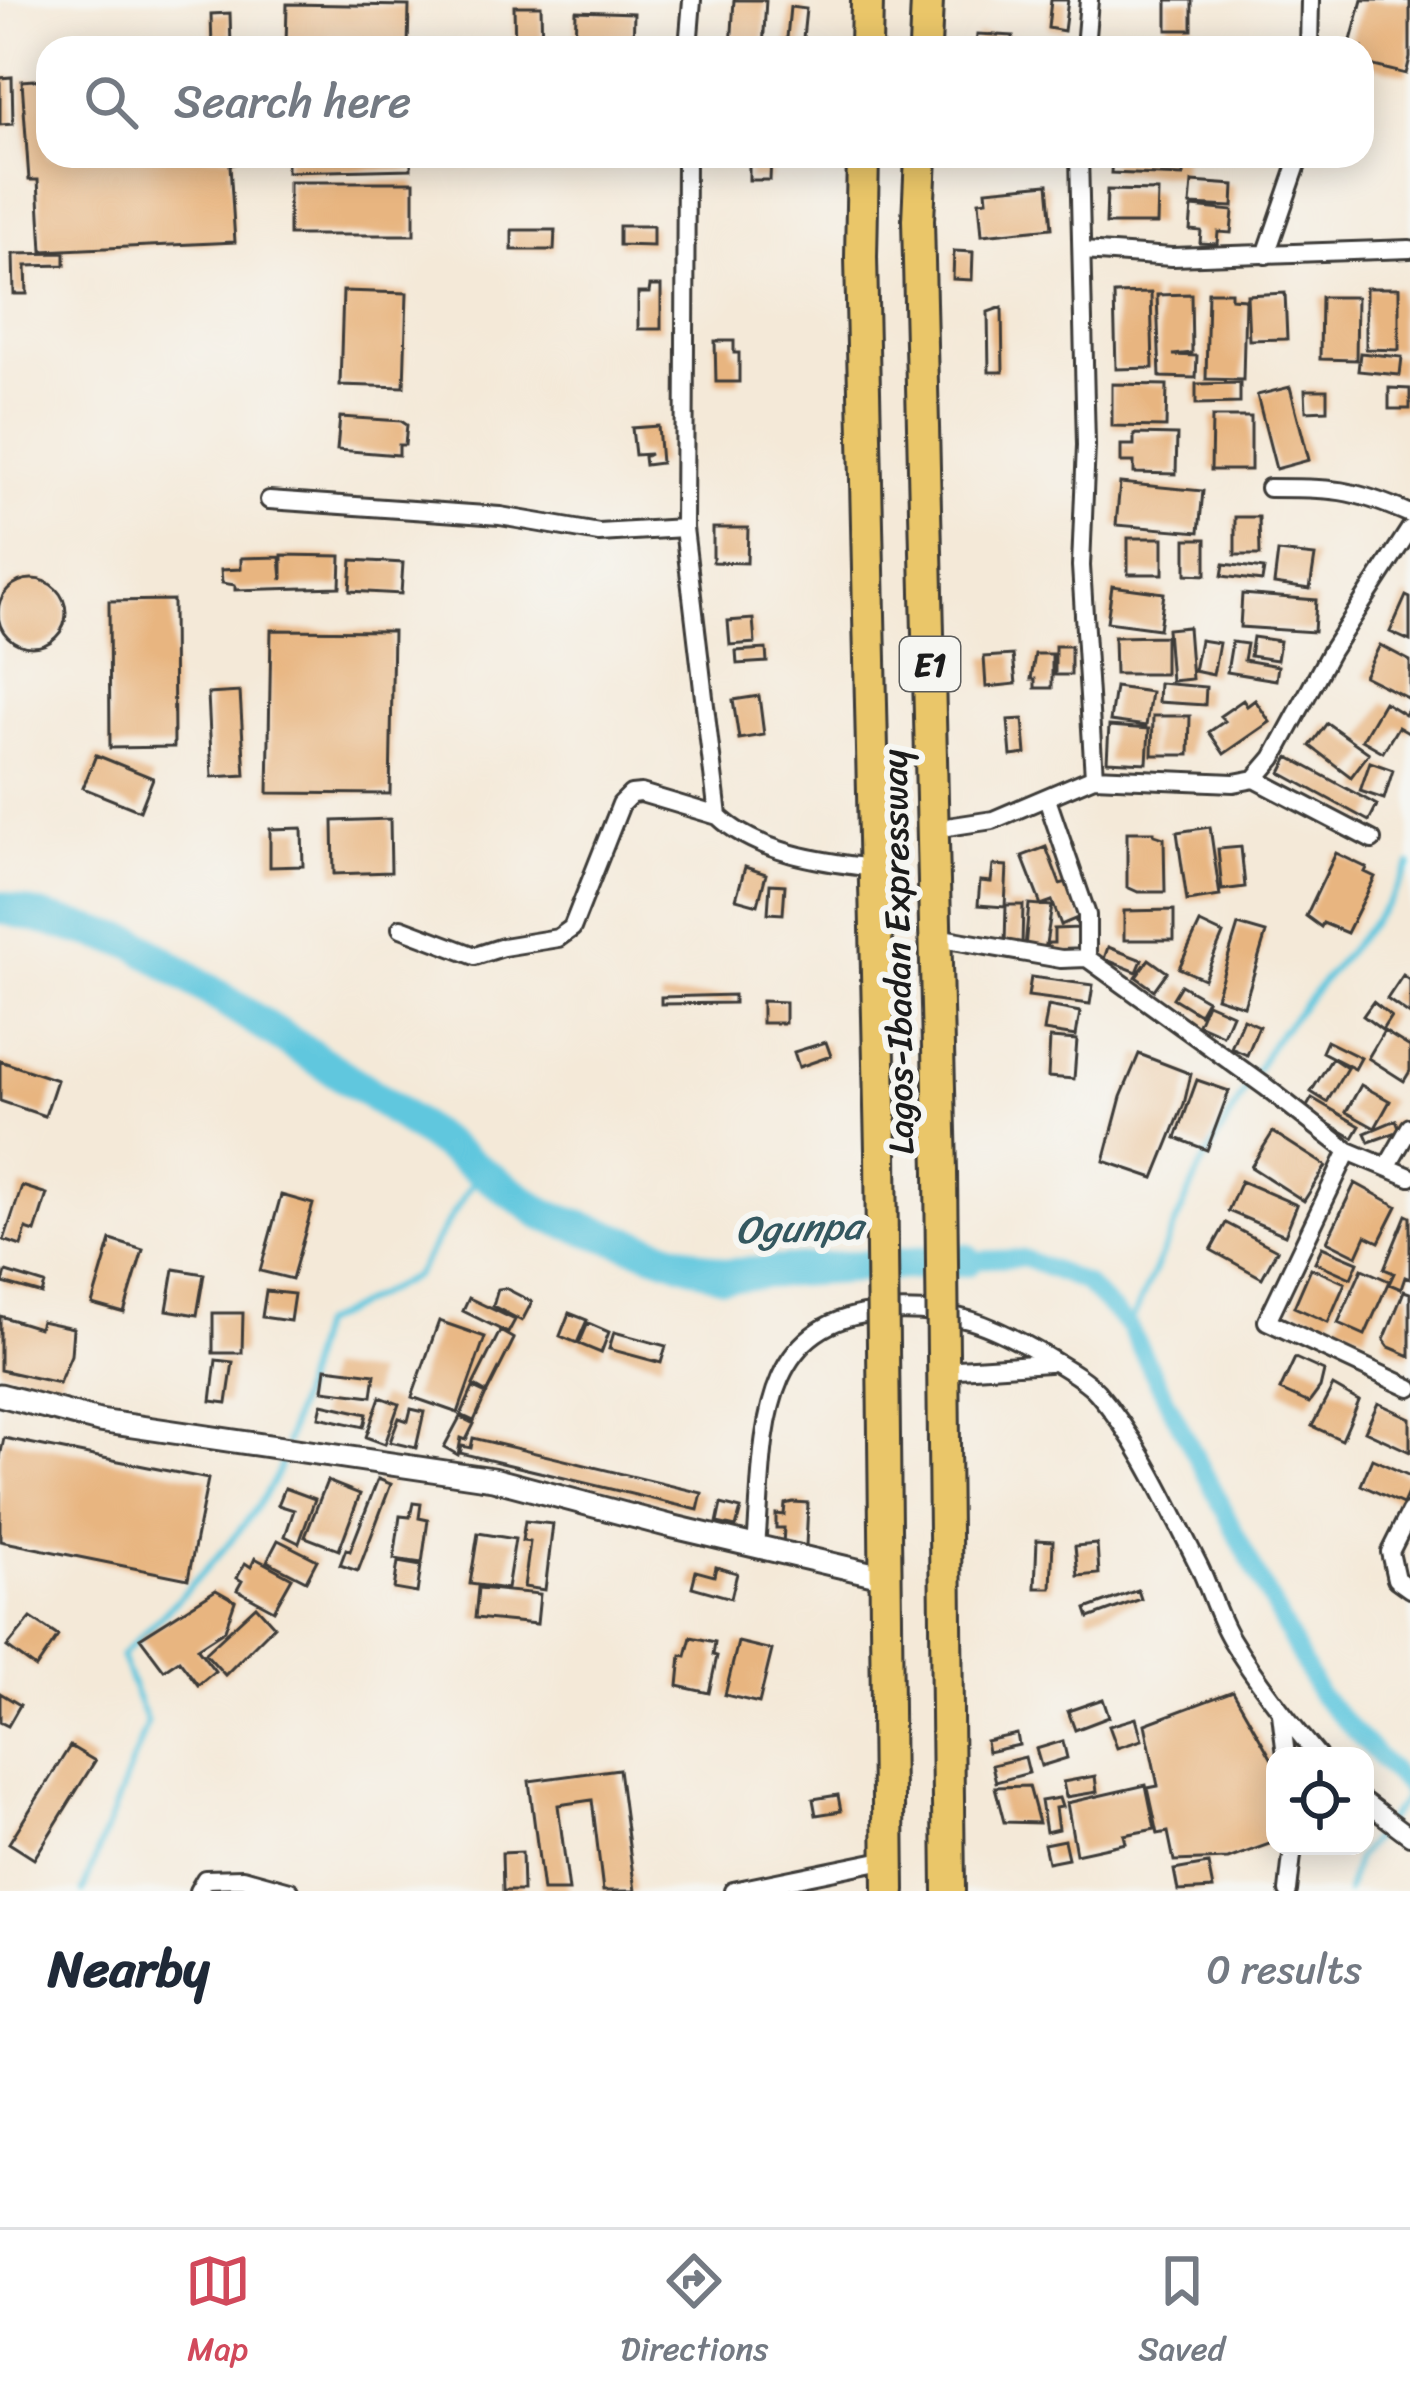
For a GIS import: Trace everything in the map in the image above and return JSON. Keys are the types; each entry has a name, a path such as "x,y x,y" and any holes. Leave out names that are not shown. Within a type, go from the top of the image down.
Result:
{"highway":[{"path":"866,36 867,0"},
{"path":"926,36 927,0"},
{"name":"Lagos-Ibadan Expressway","path":"863,168 889,1891"},
{"name":"Lagos-Ibadan Expressway","path":"920,168 941,1172 949,1891"}],"street":[{"path":"689,36 692,0"},
{"path":"1086,36 1090,0"},
{"path":"1309,36 1310,0"},
{"path":"686,168 684,528 718,816"},
{"path":"1080,168 1086,445 1082,566 1094,777"},
{"path":"1266,255 1296,168"},
{"path":"1084,251 1172,257 1410,249"},
{"path":"1269,488 1331,488 1366,494 1410,514"},
{"path":"269,500 500,516 599,533 684,528"},
{"path":"1255,779 1273,758 1331,652 1410,530"},
{"path":"934,829 993,820 1094,777 1234,783 1255,779 1372,840"},
{"path":"401,928 475,956 503,946 558,938 572,928 620,804 631,794 718,816 734,831 818,862 873,868"},
{"path":"1047,799 1085,908 1087,958"},
{"path":"936,937 1061,959 1087,958 1348,1151 1410,1177"},
{"path":"1387,1167 1410,1126"},
{"path":"1348,1151 1267,1321 1410,1388"},
{"path":"756,1546 769,1408 782,1367 802,1341 856,1314 914,1310 979,1320 1093,1387 1119,1420 1200,1568 1229,1636 1311,1747"},
{"path":"943,1362 1042,1361 1062,1367"},
{"path":"0,1395 99,1420 494,1479 886,1577"},
{"path":"1410,1511 1390,1552 1396,1579 1410,1588"},
{"path":"1281,1712 1285,1747"},
{"path":"1374,1809 1410,1836"},
{"path":"1288,1891 1292,1855"},
{"path":"733,1891 889,1859"},
{"path":"198,1891 205,1879 218,1876 290,1891"}],"building":[{"path":"734,0 766,0 764,36 732,36"},
{"path":"1051,0 1068,0 1064,31 1048,28"},
{"path":"1167,0 1192,0 1192,30 1167,30"},
{"path":"1362,0 1410,0 1406,74 1374,66 1374,36 1352,36"},
{"path":"287,4 409,6 408,36 286,36"},
{"path":"514,6 541,6 542,36 515,36"},
{"path":"790,7 806,9 803,36 787,36"},
{"path":"576,11 634,13 633,36 575,36"},
{"path":"230,13 231,36 212,36 211,14"},
{"path":"12,77 13,124 0,125 0,78"},
{"path":"36,80 36,168 230,168 235,242 42,251 38,180 29,180 22,81"},
{"path":"287,168 411,168 411,169 287,172"},
{"path":"749,168 770,168 770,180 749,180"},
{"path":"1111,168 1183,168 1183,176 1111,173"},
{"path":"289,182 414,182 414,235 289,235"},
{"path":"1192,182 1234,185 1233,207 1190,205"},
{"path":"1048,184 1052,228 982,235 979,201 987,200 986,190"},
{"path":"1107,190 1158,191 1157,224 1106,224"},
{"path":"1192,207 1233,211 1231,233 1218,232 1217,244 1200,243 1201,231 1190,230"},
{"path":"619,226 653,226 653,246 619,245"},
{"path":"512,230 555,230 554,250 512,250"},
{"path":"954,251 973,252 972,280 953,279"},
{"path":"65,253 65,265 26,266 27,294 14,294 13,254"},
{"path":"650,286 661,286 661,329 638,329 638,293 649,293"},
{"path":"1366,288 1399,288 1399,350 1366,349"},
{"path":"343,291 407,293 404,387 340,385"},
{"path":"1208,292 1231,292 1231,298 1245,299 1243,380 1206,379"},
{"path":"1151,293 1153,368 1116,369 1114,294"},
{"path":"1285,293 1287,339 1249,340 1247,295"},
{"path":"1191,294 1192,353 1173,355 1197,356 1196,378 1160,377 1157,295"},
{"path":"1321,297 1357,297 1356,360 1320,359"},
{"path":"1002,307 1003,372 989,372 988,312"},
{"path":"715,341 734,341 739,382 716,382"},
{"path":"1360,353 1402,357 1400,375 1358,371"},
{"path":"1240,383 1240,403 1196,404 1196,384"},
{"path":"1112,384 1167,385 1166,427 1112,426"},
{"path":"1290,387 1309,460 1276,469 1257,395"},
{"path":"1389,388 1410,389 1410,409 1389,409"},
{"path":"1305,390 1327,390 1327,410 1306,411"},
{"path":"340,417 401,421 407,425 405,445 399,445 399,455 337,450"},
{"path":"1212,417 1251,417 1251,470 1211,470"},
{"path":"658,426 661,463 645,465 644,457 650,454 635,455 632,428"},
{"path":"1134,434 1177,435 1176,474 1134,473 1134,462 1121,462 1121,445 1134,445"},
{"path":"1120,483 1203,491 1199,532 1116,525"},
{"path":"1235,517 1259,517 1260,555 1235,555"},
{"path":"713,528 748,528 747,563 713,562"},
{"path":"1128,538 1163,538 1163,574 1128,574"},
{"path":"1186,539 1206,539 1206,575 1186,574"},
{"path":"1278,552 1315,556 1310,589 1274,584"},
{"path":"282,555 341,556 340,587 235,590 235,585 222,583 221,570 241,569 241,558 280,557 282,580"},
{"path":"352,560 403,563 401,594 350,591"},
{"path":"1224,564 1264,569 1262,581 1222,576"},
{"path":"19,582 45,582 63,600 63,626 45,644 19,644 1,626 1,600"},
{"path":"1112,586 1164,593 1159,629 1107,622"},
{"path":"1242,594 1316,600 1314,632 1240,627"},
{"path":"1406,596 1410,598 1410,641 1390,632"},
{"path":"173,600 174,747 110,748 109,601"},
{"path":"753,619 755,643 730,645 728,621"},
{"path":"1188,627 1192,679 1171,681 1167,629"},
{"path":"271,630 393,631 390,794 268,793"},
{"path":"1165,636 1165,674 1115,674 1114,637"},
{"path":"1253,637 1280,641 1277,660 1250,656"},
{"path":"1200,640 1219,643 1213,675 1194,671"},
{"path":"1232,642 1247,644 1244,660 1278,666 1276,680 1227,672"},
{"path":"1380,645 1410,661 1410,699 1364,676"},
{"path":"1055,646 1071,646 1071,675 1055,675"},
{"path":"766,649 767,662 737,664 736,651"},
{"path":"1035,654 1052,654 1052,688 1035,688 1035,679 1031,679"},
{"path":"1013,655 1016,684 986,687 984,657"},
{"path":"1159,683 1206,687 1205,705 1158,702"},
{"path":"1115,687 1151,692 1146,726 1110,721"},
{"path":"240,692 245,775 212,777 208,694"},
{"path":"759,696 764,735 739,739 733,700"},
{"path":"1243,700 1247,706 1255,700 1270,722 1224,754 1209,732 1225,721 1220,716"},
{"path":"1384,702 1405,715 1410,706 1410,734 1398,727 1383,752 1362,740"},
{"path":"1153,716 1190,716 1189,755 1152,755"},
{"path":"1023,719 1026,754 1011,756 1008,720"},
{"path":"1327,723 1369,753 1351,777 1310,746"},
{"path":"1109,726 1149,729 1147,763 1107,761"},
{"path":"96,755 153,778 140,811 83,788"},
{"path":"1289,757 1377,805 1369,821 1281,773"},
{"path":"1370,762 1393,770 1384,799 1360,791"},
{"path":"390,819 391,872 334,874 333,821"},
{"path":"1210,827 1220,896 1187,901 1177,832"},
{"path":"302,828 303,866 270,867 270,829"},
{"path":"1127,832 1154,832 1164,838 1165,892 1127,887"},
{"path":"1046,847 1060,884 1067,882 1083,925 1078,927 1075,919 1061,925 1052,901 1041,905 1022,856"},
{"path":"1241,847 1245,887 1222,890 1218,849"},
{"path":"1336,853 1375,877 1347,933 1323,923 1321,927 1306,916"},
{"path":"993,865 1007,866 1005,907 978,905 980,881 991,882"},
{"path":"745,867 766,874 758,905 736,899"},
{"path":"770,884 785,885 783,914 768,913"},
{"path":"1029,904 1052,906 1045,950 1025,948"},
{"path":"1006,905 1023,905 1022,945 1005,945"},
{"path":"1174,910 1174,940 1124,940 1124,911"},
{"path":"1200,923 1223,934 1204,979 1179,968"},
{"path":"1238,925 1266,933 1244,1006 1216,997"},
{"path":"1079,928 1079,954 1047,951 1048,943 1054,943 1054,929"},
{"path":"1108,947 1142,960 1137,972 1104,959"},
{"path":"1149,959 1167,972 1154,990 1136,977"},
{"path":"1403,975 1410,980 1410,1015 1387,999"},
{"path":"1031,977 1093,985 1090,1004 1028,996"},
{"path":"1181,985 1207,1000 1199,1014 1173,998"},
{"path":"734,995 734,1003 661,1004 661,997"},
{"path":"762,1001 785,1002 785,1023 762,1023"},
{"path":"1373,1002 1391,1016 1382,1030 1363,1016"},
{"path":"1207,1003 1232,1014 1223,1035 1198,1024"},
{"path":"1048,1006 1080,1012 1076,1036 1044,1031"},
{"path":"1243,1019 1259,1026 1247,1055 1231,1048"},
{"path":"1384,1031 1410,1047 1410,1071 1404,1081 1368,1058"},
{"path":"1050,1038 1077,1040 1074,1079 1048,1077"},
{"path":"1327,1041 1361,1058 1355,1069 1322,1052"},
{"path":"826,1042 831,1056 799,1067 794,1052"},
{"path":"1139,1054 1191,1074 1154,1178 1104,1161 1121,1097"},
{"path":"1332,1058 1347,1068 1327,1102 1311,1092"},
{"path":"0,1061 57,1080 45,1116 0,1101"},
{"path":"1197,1080 1229,1091 1207,1150 1176,1138"},
{"path":"1361,1085 1390,1101 1375,1128 1346,1112"},
{"path":"1312,1098 1360,1126 1353,1138 1305,1110"},
{"path":"1396,1120 1400,1131 1369,1142 1365,1133"},
{"path":"1273,1132 1326,1166 1304,1201 1251,1167"},
{"path":"1241,1181 1297,1205 1285,1235 1228,1211"},
{"path":"1355,1183 1397,1206 1379,1242 1366,1236 1357,1256 1327,1241"},
{"path":"22,1186 47,1194 35,1232 26,1229 21,1246 4,1240"},
{"path":"281,1195 313,1204 292,1279 260,1271"},
{"path":"1406,1215 1410,1217 1410,1279 1405,1277 1401,1289 1389,1284 1394,1273 1384,1269"},
{"path":"1226,1223 1277,1250 1262,1278 1211,1250"},
{"path":"111,1240 143,1250 124,1313 92,1304"},
{"path":"1322,1247 1358,1262 1351,1278 1315,1262"},
{"path":"1311,1268 1345,1283 1328,1322 1294,1307"},
{"path":"174,1269 204,1274 197,1315 167,1310"},
{"path":"1362,1269 1389,1281 1365,1335 1338,1323"},
{"path":"6,1272 45,1284 42,1294 3,1283"},
{"path":"498,1289 532,1302 522,1321 493,1306"},
{"path":"266,1291 294,1294 290,1321 262,1317"},
{"path":"1404,1291 1410,1293 1410,1356 1384,1340"},
{"path":"469,1298 515,1320 508,1333 463,1311"},
{"path":"213,1313 243,1313 242,1353 213,1353"},
{"path":"569,1313 587,1320 577,1343 560,1336"},
{"path":"0,1316 39,1328 41,1321 73,1328 71,1355 59,1383 0,1370"},
{"path":"439,1321 485,1337 458,1413 412,1397"},
{"path":"588,1323 609,1332 601,1353 579,1344"},
{"path":"500,1331 514,1339 487,1393 473,1385"},
{"path":"614,1332 666,1346 661,1363 609,1349"},
{"path":"1295,1358 1324,1371 1309,1403 1280,1390"},
{"path":"216,1360 233,1362 227,1403 211,1401"},
{"path":"326,1368 375,1374 372,1396 323,1390"},
{"path":"1333,1386 1359,1401 1342,1440 1312,1426"},
{"path":"473,1388 486,1394 474,1421 461,1415"},
{"path":"380,1397 399,1404 385,1444 366,1437"},
{"path":"1378,1403 1410,1418 1410,1452 1365,1431"},
{"path":"322,1404 367,1414 364,1427 319,1417"},
{"path":"411,1409 424,1412 416,1448 390,1442 399,1418 408,1421"},
{"path":"460,1417 474,1424 466,1440 461,1438 458,1455 444,1447"},
{"path":"4,1438 208,1479 188,1579 0,1541"},
{"path":"473,1438 702,1493 698,1510 460,1453 462,1446 471,1448"},
{"path":"1372,1459 1410,1476 1403,1504 1361,1485"},
{"path":"378,1479 391,1484 358,1571 340,1565"},
{"path":"327,1481 360,1494 339,1550 305,1537"},
{"path":"285,1488 315,1499 299,1543 285,1536 294,1510 278,1505"},
{"path":"413,1503 421,1504 419,1518 428,1520 422,1563 394,1559 400,1516 410,1517"},
{"path":"808,1503 806,1546 783,1545 784,1528 776,1528 776,1514 784,1515 785,1504"},
{"path":"721,1504 741,1509 736,1527 717,1523"},
{"path":"525,1521 553,1524 545,1590 524,1587 530,1542 522,1541"},
{"path":"478,1533 515,1539 507,1589 470,1584"},
{"path":"278,1540 317,1560 306,1581 267,1561"},
{"path":"1037,1540 1053,1541 1051,1588 1035,1588"},
{"path":"1097,1544 1099,1574 1078,1576 1075,1546"},
{"path":"255,1558 292,1578 274,1610 237,1590 245,1563 251,1567"},
{"path":"398,1562 421,1566 417,1593 394,1589"},
{"path":"716,1567 737,1573 731,1598 692,1587 696,1571 714,1576"},
{"path":"478,1588 540,1594 537,1624 475,1618"},
{"path":"216,1590 235,1601 225,1630 197,1648 215,1671 198,1685 179,1660 164,1670 140,1638"},
{"path":"1138,1590 1141,1599 1089,1618 1086,1609"},
{"path":"256,1606 274,1626 225,1675 205,1653"},
{"path":"31,1618 58,1636 36,1668 7,1647"},
{"path":"691,1637 715,1642 713,1655 717,1656 709,1693 678,1686 681,1655 686,1656"},
{"path":"738,1642 772,1650 759,1703 725,1695"},
{"path":"1233,1691 1266,1749 1266,1845 1228,1859 1174,1861 1168,1832 1158,1834 1148,1788 1158,1786 1145,1724"},
{"path":"0,1693 20,1705 8,1726 0,1722"},
{"path":"1103,1699 1109,1717 1075,1730 1068,1711"},
{"path":"1136,1718 1142,1740 1117,1748 1109,1726"},
{"path":"1017,1734 1019,1745 988,1752 986,1741"},
{"path":"1063,1741 1067,1758 1041,1766 1036,1749"},
{"path":"70,1746 95,1761 34,1859 9,1843"},
{"path":"1025,1757 1029,1773 996,1782 992,1765"},
{"path":"619,1769 635,1891 603,1891 592,1800 558,1805 569,1891 543,1891 529,1781"},
{"path":"1095,1776 1097,1792 1066,1797 1063,1782"},
{"path":"1146,1785 1155,1829 1124,1835 1126,1843 1076,1854 1067,1803"},
{"path":"1029,1786 1039,1823 1004,1822 995,1787"},
{"path":"838,1795 841,1811 816,1815 813,1799"},
{"path":"1059,1798 1062,1807 1055,1808 1058,1829 1046,1832 1041,1801"},
{"path":"1064,1840 1068,1858 1048,1862 1044,1844"},
{"path":"522,1852 523,1891 503,1891 502,1853"},
{"path":"1208,1864 1213,1889 1178,1891 1174,1870"}],"waterway":[{"path":"1129,1327 1201,1167 1274,1040 1389,902 1410,865"},
{"name":"Ogunpa","path":"0,907 135,943 364,1089 544,1215 725,1275 966,1260"},
{"path":"286,1443 319,1325 415,1276 480,1170"},
{"name":"Ogunpa","path":"966,1260 1023,1258 1085,1283 1129,1327 1319,1694 1410,1790"},
{"path":"83,1891 147,1723 121,1656 238,1532 275,1478 283,1456"},
{"path":"1347,1891 1356,1860 1410,1792"}]}
